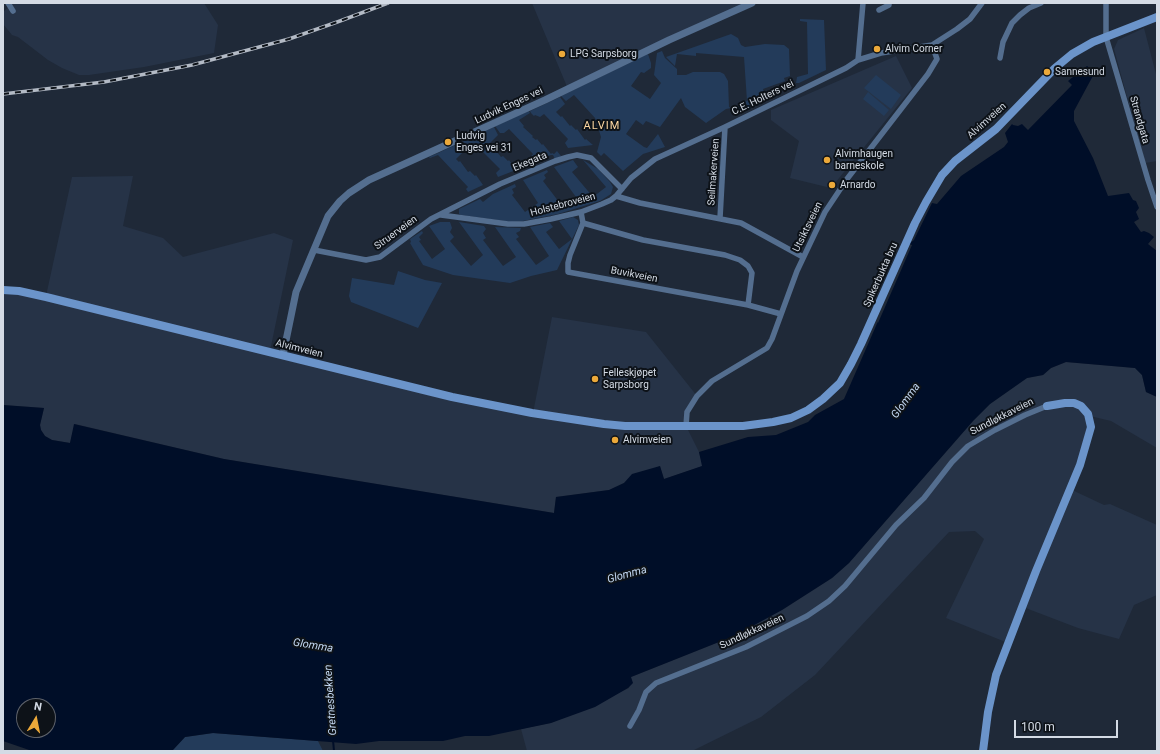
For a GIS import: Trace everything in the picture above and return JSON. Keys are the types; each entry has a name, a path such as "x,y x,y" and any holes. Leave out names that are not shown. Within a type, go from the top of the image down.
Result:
{"main road":[{"name":"Alvimveien","path":"906,242 931,192 942,175 955,161 996,129 1063,60 1081,48 1157,17"},
{"name":"Spikerbukta bru","path":"874,316 906,242"},
{"name":"Alvimveien","path":"3,290 19,291 46,296 452,397 532,413 625,426 743,426 764,424 792,418 808,410 831,392 843,378 874,316"},
{"name":"Sundløkkaveien","path":"983,751 991,695 998,668 1080,465 1091,427 1088,414 1081,406 1074,403 1047,406"}],"street":[{"path":"7,3 13,11"},
{"name":"Ludvik Enges vei","path":"283,355 296,292 328,216 340,201 360,185 546,100 669,40 752,3"},
{"path":"858,60 863,3"},
{"path":"879,10 889,5 889,3"},
{"path":"932,45 970,19 982,3"},
{"path":"1000,58 1003,42 1012,23 1029,6 1041,3"},
{"name":"Strandgata","path":"1106,3 1106,37 1157,207"},
{"name":"C.E. Holters vei","path":"616,196 636,174 655,160 846,68 858,60 881,53 932,45"},
{"name":"Utsiktsveien","path":"686,426 687,412 697,396 712,381 767,348 772,339 803,257 825,212 836,194 919,86 937,59 932,45"},
{"name":"Seilmakerveien","path":"720,218 726,127"},
{"name":"Ekegata","path":"441,215 500,184 568,157 577,156 591,158 622,189"},
{"path":"616,196 640,203 741,223 803,257"},
{"name":"Holstebroveien","path":"441,215 508,224 524,224 581,212 611,200 616,196"},
{"path":"581,212 583,223 643,240 726,255 740,260 748,266 752,273 748,305"},
{"name":"Struerveien","path":"314,250 366,260 374,259 385,254 412,232 441,215"},
{"name":"Buvikveien","path":"583,223 570,255 568,272 748,305 781,314"},
{"name":"Sundløkkaveien","path":"630,726 639,710 646,692 656,683 746,647 808,616 829,601 845,586 896,525 924,498 952,462 968,446 1024,415 1047,406"}],"shaded area":[{"path":"13,3 204,3 218,25 214,53 144,67 89,75 79,75 48,60 18,37 12,35 3,24 3,12"},
{"path":"532,3 752,3 568,89"},
{"path":"800,19 824,20 826,70 796,83 797,77 808,74 807,22 800,21"},
{"path":"1144,28 1157,78 1157,161 1145,163 1114,49 1118,40"},
{"path":"731,34 738,38 741,45 745,47 765,44 784,45 789,49 790,76 784,78 785,81 763,89 766,99 738,112 738,103 747,101 744,57 696,53 696,56 677,54 675,66 666,57"},
{"path":"662,51 665,58 677,69 677,75 686,75 693,72 720,72 724,74 728,81 729,107 731,108 726,109 706,123 685,107 681,98 660,127 646,121 643,125 636,120 626,134 647,148 658,134 665,147 643,154 623,171 604,153 601,156 597,152 601,137 595,118 574,95 566,101 561,96 648,54 651,68 644,73 641,72 631,86 650,99 661,83 654,75 657,53"},
{"path":"896,56 912,88 831,188 790,178 799,141 771,120 771,110"},
{"path":"876,75 901,95 891,109 864,88"},
{"path":"868,92 889,110 884,116 863,99"},
{"path":"560,97 565,104 556,112 561,117 562,116 570,126 571,125 576,130 577,129 585,140 586,139 593,145 568,148 565,143 568,139 544,114 540,117 534,116 531,113 530,111"},
{"path":"529,111 530,113 519,120 524,126 523,127 533,136 532,137 536,140 537,139 542,145 543,144 551,154 554,154 557,151 561,156 555,159 553,155 551,155 531,162 529,159 533,154 509,129 504,133 500,133 495,126"},
{"path":"494,127 498,135 489,144 501,157 503,156 508,161 509,160 516,170 498,177 496,173 500,169 475,144 471,148 468,148 463,141"},
{"path":"462,142 466,149 456,159 459,162 460,161 468,172 470,171 475,176 476,175 483,185 468,192 466,189 468,187 438,155 429,157"},
{"path":"573,160 578,167 572,172 593,197 606,187 583,160 598,169 610,182 613,187 611,194 600,201 558,214 523,221 512,222 459,214 459,209 480,199 483,202 493,194 515,184 516,187 512,189 514,193 512,195 525,212 538,203 523,180 547,170 548,172 544,175 546,178 543,181 562,206 576,197 554,167"},
{"path":"133,176 123,226 163,238 183,257 274,233 293,240 270,351 533,413 552,317 646,332 697,396 687,412 686,426 699,452 703,466 664,479 660,466 609,490 556,497 554,513 224,459 75,424 70,443 52,440 45,436 41,430 40,425 44,408 3,405 3,291 46,296 72,177"},
{"path":"573,217 578,220 579,225 557,270 510,283 453,275 423,265 410,243 410,239 422,231 423,233 419,237 421,240 419,241 432,259 445,249 429,226 440,222 450,222 452,228 450,232 454,237 450,241 471,266 483,255 459,222 484,226 486,229 483,233 486,238 483,240 503,266 516,257 495,227 521,228 520,231 516,233 519,237 516,239 536,265 549,256 530,227 550,223 553,227 546,232 559,249 572,239 559,221"},
{"path":"398,271 425,280 442,283 418,328 351,302 349,296 352,278 394,285"},
{"path":"1066,362 1135,368 1142,375 1146,392 1157,397 1157,448 1111,421 1090,416 1091,427 1070,489 1104,505 1110,504 1157,525 1157,595 1134,605 1119,639 1078,628 1023,607 1008,643 946,618 984,539 975,531 949,532 815,675 761,717 692,751 527,751 521,729 551,723 629,688 631,677 734,636 782,610 832,578 849,563 973,421 990,404 1027,378 1043,375 1051,368"},
{"path":"213,733 318,741 323,751 172,751 185,737"}],"water":[{"name":"Glomma","path":"1087,66 1095,72 1074,111 1074,121 1093,158 1108,196 1129,193 1133,200 1136,201 1139,208 1136,212 1139,219 1134,222 1141,232 1144,231 1154,237 1148,244 1157,251 1157,397 1146,392 1142,375 1135,368 1066,362 1051,368 1043,375 1027,378 990,404 973,421 849,563 832,578 782,610 734,636 631,677 633,683 628,688 595,707 551,723 489,736 465,736 443,741 379,741 356,744 213,733 185,737 172,751 32,751 3,741 3,405 44,408 40,425 41,430 45,436 52,440 70,443 74,424 224,459 554,513 556,497 609,490 624,483 632,474 660,466 664,479 702,466 699,452 748,437 776,435 808,422 815,415 844,399 879,319 876,291 887,261 914,240 932,203 937,204 961,176 1004,147 1008,142 1005,133 1012,124 1018,126 1022,124 1028,130 1072,85 1068,81"}],"pier":[{"path":"907,243 912,245 878,323 876,320 875,298 896,252"}],"waterway":[{"name":"Gretnesbekken","path":"333,740 334,751"}],"railway":[{"path":"3,94 104,82 192,65 289,39 388,3"}],"place":[{"name":"Alvim Corner","path":"877,49"},
{"name":"LPG Sarpsborg","path":"562,54"},
{"name":"Sannesund","path":"1047,72"},
{"name":"Ludvig Enges vei 31","path":"448,142"},
{"name":"Alvimhaugen barneskole","path":"827,160"},
{"name":"Arnardo","path":"832,185"},
{"name":"Felleskjøpet Sarpsborg","path":"595,379"},
{"name":"Alvimveien","path":"615,440"}],"district":[{"name":"ALVIM","path":"602,126"}]}
